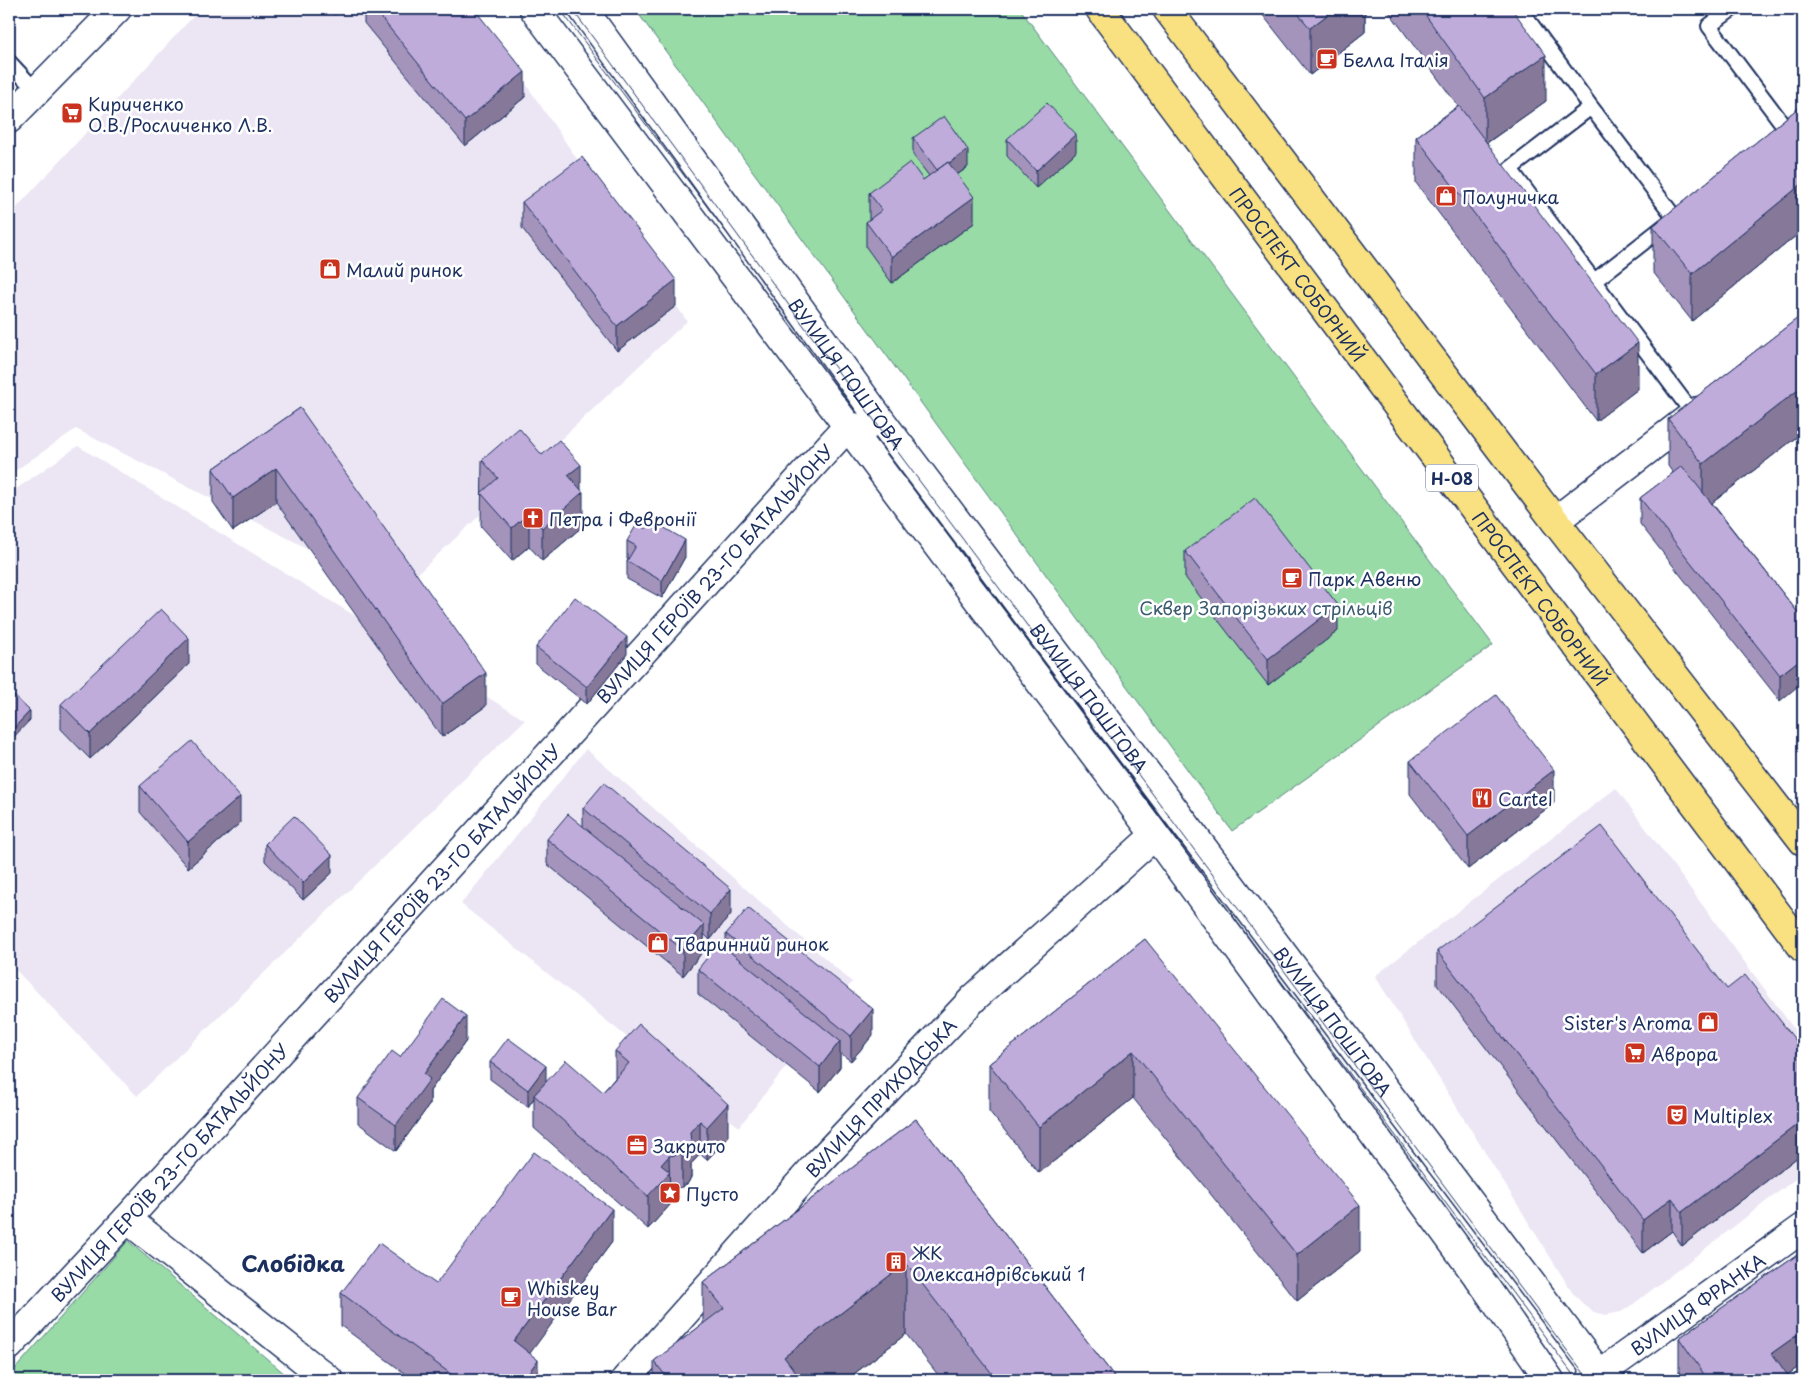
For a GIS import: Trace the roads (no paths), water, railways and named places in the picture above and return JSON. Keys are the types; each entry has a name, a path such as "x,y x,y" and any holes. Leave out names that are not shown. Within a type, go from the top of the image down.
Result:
{"main road":[{"name":"ПРОСПЕКТ СОБОРНИЙ","path":"1100,9 1803,948"},
{"path":"1167,9 1554,521 1803,841"}],"street":[{"path":"9,119 117,9"},
{"name":"ВУЛИЦЯ ПОШТОВА","path":"534,9 1155,834 1482,1283 1550,1380"},
{"name":"ВУЛИЦЯ ПОШТОВА","path":"583,9 882,422 1598,1378"},
{"path":"1554,521 1717,397"},
{"path":"848,426 873,431 882,422"},
{"name":"ВУЛИЦЯ ГЕРОЇВ 23-ГО БАТАЛЬЙОНУ","path":"9,1346 127,1219 848,426"},
{"name":"ВУЛИЦЯ ПРИХОДСЬКА","path":"625,1380 817,1164 974,998 1155,834"},
{"path":"127,1219 328,1380"},
{"name":"ВУЛИЦЯ ФРАНКА","path":"1598,1378 1803,1228"}],"lane":[{"path":"1520,9 1591,107 1679,215 1593,282"},
{"path":"1732,9 1710,26 1788,131 1803,119"},
{"path":"9,62 36,91"},
{"path":"1591,107 1510,169 1694,415"}],"tram line":[{"path":"560,9 726,232"},
{"path":"572,9 807,330 1589,1380"},
{"path":"959,547 1577,1380"}],"place":[{"name":"Белла Італія","path":"1327,59"},
{"name":"Кириченко О.В./Росличенко Л.В.","path":"72,113"},
{"name":"Полуничка","path":"1446,196"},
{"name":"Малий ринок","path":"330,269"},
{"name":"Петра і Февронії","path":"533,518"},
{"name":"Парк Авеню","path":"1292,578"},
{"name":"Cartel","path":"1482,798"},
{"name":"Тваринний ринок","path":"658,943"},
{"name":"Sister's Aroma","path":"1708,1022"},
{"name":"Аврора","path":"1635,1053"},
{"name":"Multiplex","path":"1677,1115"},
{"name":"Закрито","path":"637,1145"},
{"name":"Пусто","path":"670,1193"},
{"name":"ЖК Олександрівський 1","path":"896,1262"},
{"name":"Whiskey House Bar","path":"511,1297"}],"district":[{"name":"Слобідка","path":"293,1262"}],"park label":[{"name":"Сквер Запорізьких стрільців","path":"1266,607"}]}
